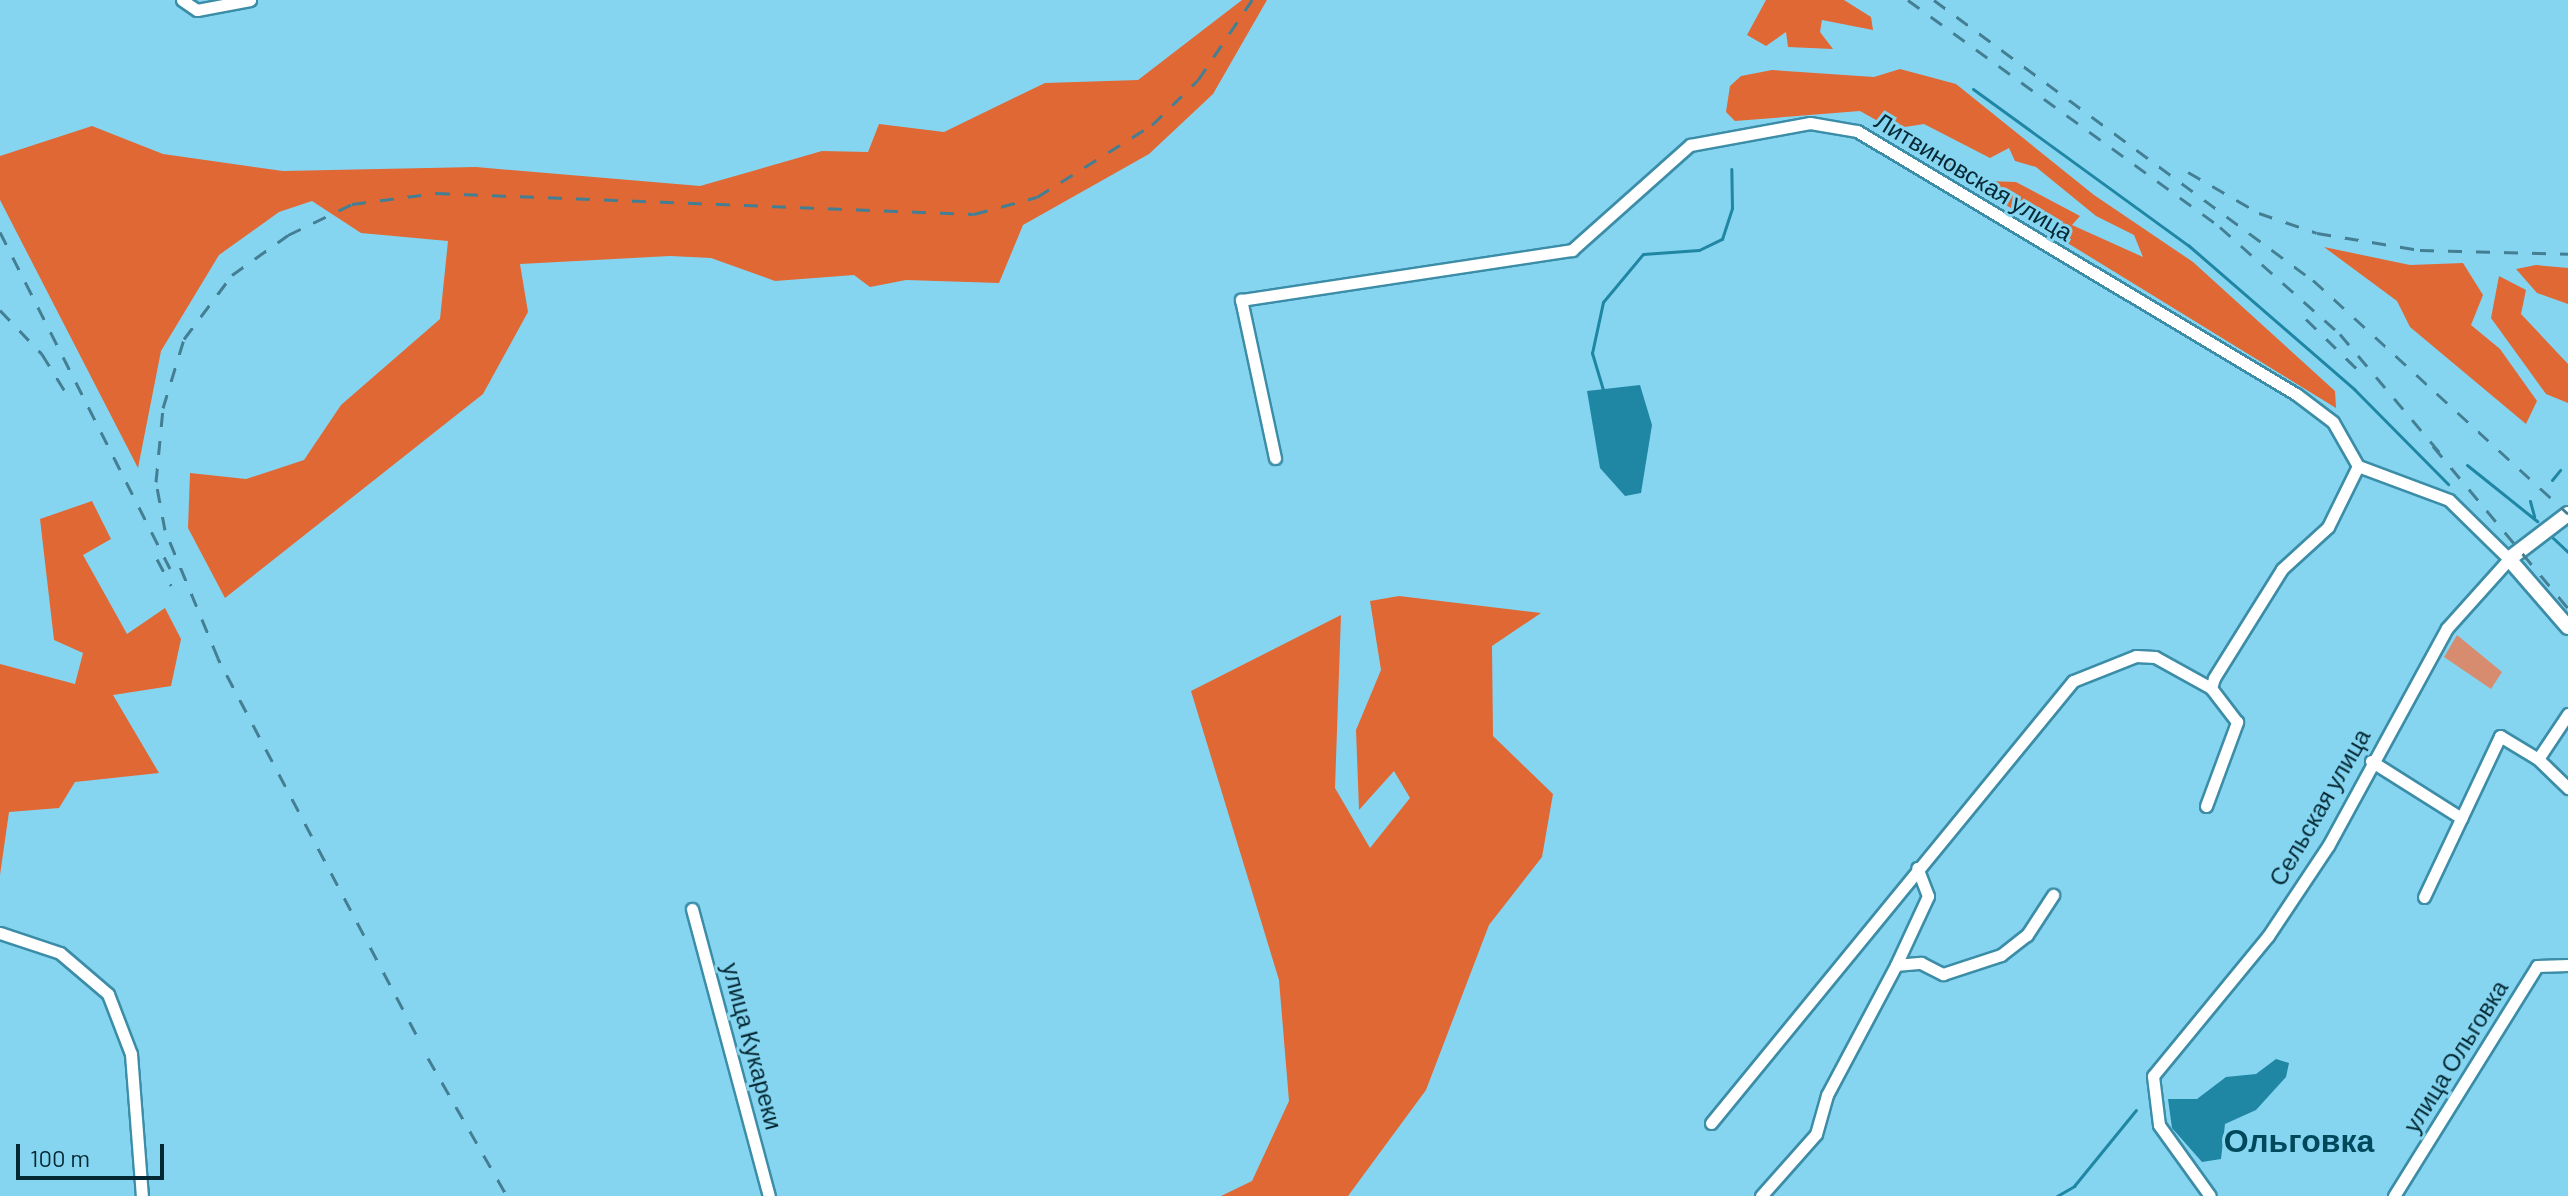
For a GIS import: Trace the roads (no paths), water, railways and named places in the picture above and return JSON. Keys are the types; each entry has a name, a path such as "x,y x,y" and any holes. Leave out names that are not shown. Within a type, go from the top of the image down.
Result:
{"street":[{"path":"182,0 197,10 250,0"},
{"name":"Литвиновская улица","path":"1275,458 1241,300 1572,250 1690,145 1810,123 1857,131 2296,394 2333,422 2358,466"},
{"path":"2211,688 2282,569 2328,527 2358,466 2449,500 2509,559 2568,627"},
{"path":"2509,559 2568,514"},
{"name":"Сельская улица","path":"2210,1196 2159,1125 2153,1076 2268,936 2447,628 2509,559"},
{"path":"1711,1123 2073,681 2103,663 2136,656 2155,657 2211,688 2237,722 2206,806"},
{"path":"2538,759 2568,714"},
{"path":"2424,897 2500,736 2538,759 2568,788"},
{"path":"2371,761 2461,818"},
{"path":"1761,1196 1816,1134 1827,1095 1896,965 1928,896 1917,868"},
{"path":"1896,965 1921,963 1943,974 2001,955 2027,935 2053,895"},
{"name":"улица Кукареки","path":"692,909 769,1196"},
{"path":"0,933 60,953 108,994 131,1054 142,1196"},
{"name":"улица Ольговка","path":"2394,1196 2537,966 2568,965"}],"water":[{"path":"1640,385 1652,425 1641,493 1625,496 1600,468 1587,391"},
{"path":"2276,1059 2289,1063 2286,1077 2256,1110 2225,1124 2221,1159 2202,1162 2172,1128 2168,1099 2197,1099 2226,1077 2256,1074"}],"waterway":[{"path":"1973,89 2188,245 2354,389 2448,484"},
{"path":"1604,393 1592,353 1603,302 1643,254 1699,250 1722,239 1732,208 1731,169"},
{"path":"2467,465 2537,521"},
{"path":"2552,480 2560,470"},
{"path":"2530,501 2534,516"},
{"path":"2553,538 2568,552"},
{"path":"2057,1196 2074,1186 2136,1110"}],"railway":[{"path":"416,1034 218,658 165,530 156,482 163,408 184,339 232,275 288,235 352,204 436,193 974,214 1037,197 1152,125 1198,80 1252,0"},
{"path":"1908,0 2220,227 2340,334 2441,454"},
{"path":"1934,0 2313,280 2568,514"},
{"path":"2188,172 2259,213 2317,233 2420,250 2568,254"},
{"path":"0,232 170,568"},
{"path":"0,310 42,354 71,401"},
{"path":"2306,319 2357,369"},
{"path":"2433,446 2568,608"},
{"path":"157,559 171,585"},
{"path":"428,1058 507,1196"}],"district":[{"name":"Ольговка","path":"2299,1139"}]}
